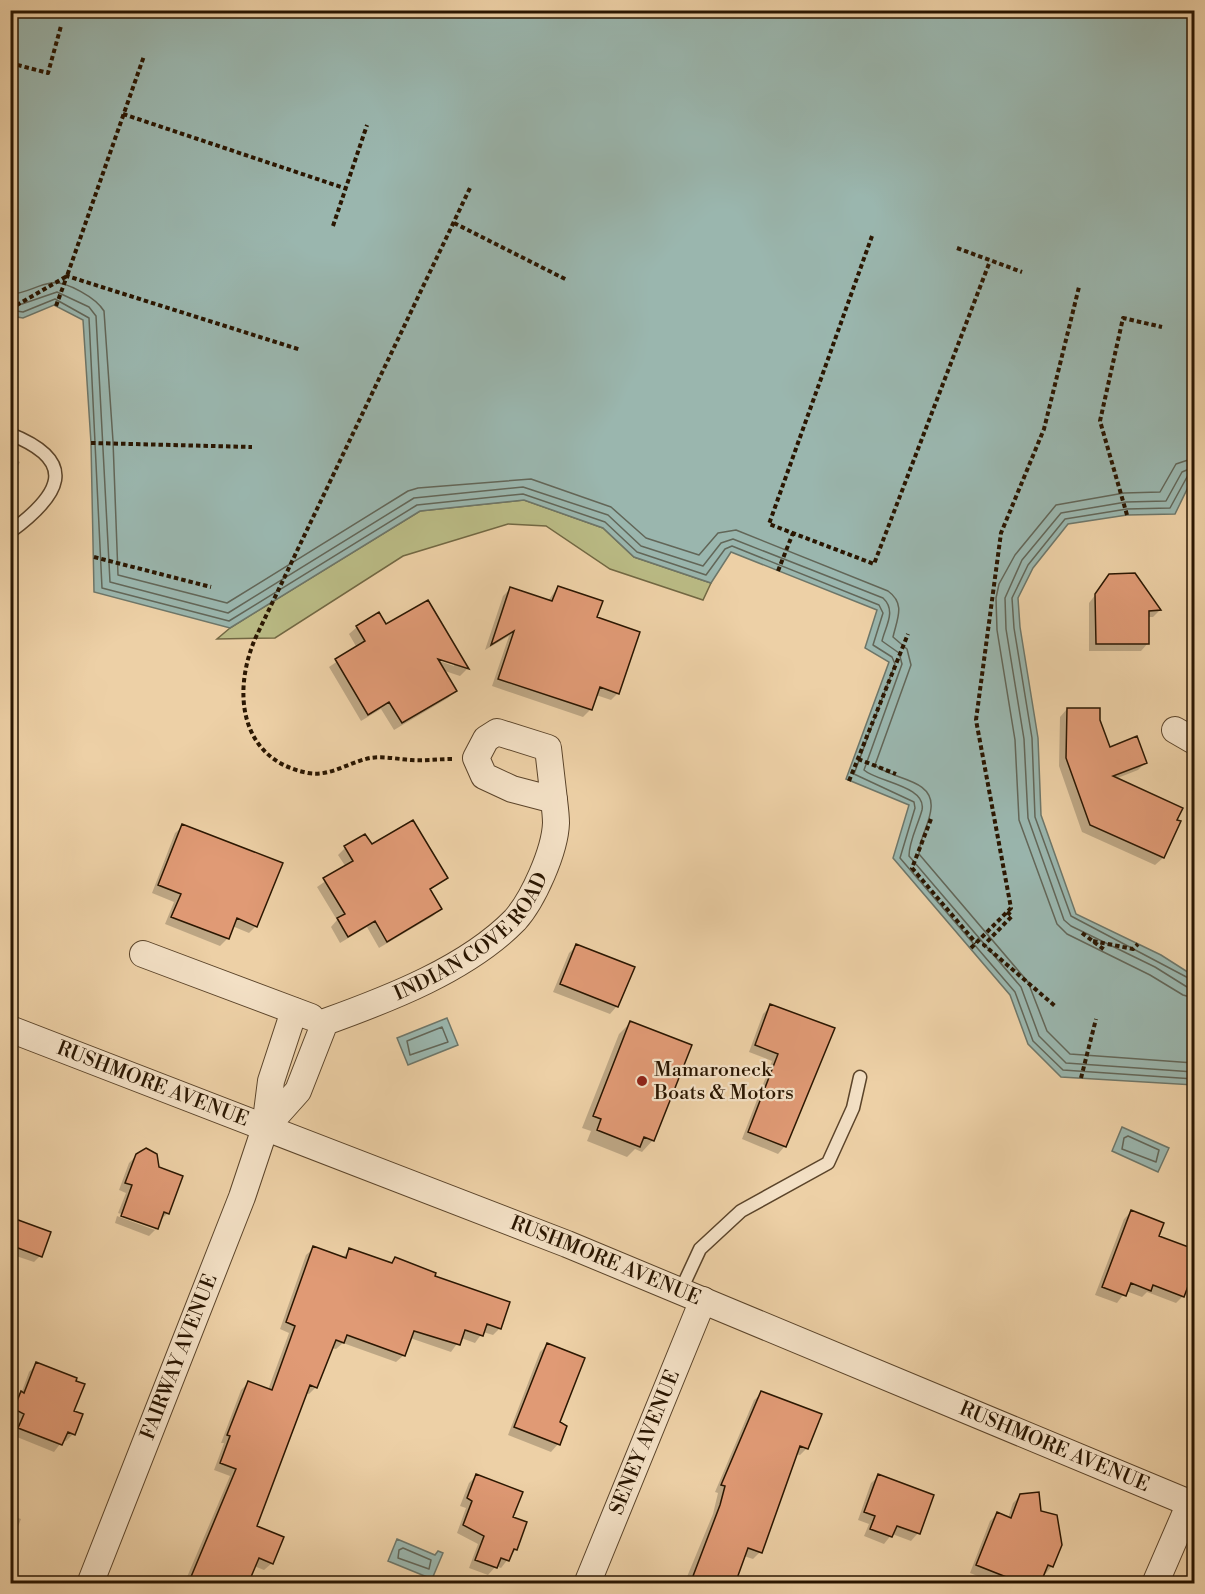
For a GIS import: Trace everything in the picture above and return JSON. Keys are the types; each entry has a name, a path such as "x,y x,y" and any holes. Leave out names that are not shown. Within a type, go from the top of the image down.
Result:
{"street":[{"name":"INDIAN COVE ROAD","path":"325,1022 384,1001 470,956 516,919 543,873 556,825 548,748 497,732 486,739 476,758"},
{"path":"476,758 484,776 512,789 554,800"},
{"path":"143,954 325,1022 297,1091 265,1128"},
{"path":"265,1128 271,1081 294,1011"},
{"name":"RUSHMORE AVENUE","path":"10,1029 567,1244 1192,1504"},
{"name":"FAIRWAY AVENUE","path":"90,1584 242,1197 265,1128"},
{"name":"SENEY AVENUE","path":"587,1584 692,1296"},
{"path":"1155,1584 1192,1504"}],"lane":[{"path":"10,434 35,444 54,462 56,484 39,510 10,532"},
{"path":"692,1296 700,1249 741,1211 828,1163 853,1108 860,1077"}],"path":[{"path":"10,63 48,73 62,26"},
{"path":"56,306 144,56"},
{"path":"123,114 347,189"},
{"path":"333,226 367,125"},
{"path":"471,188 255,639 245,670 243,688 248,729 262,750 294,769 310,773 327,773 369,758 476,758"},
{"path":"10,205 17,207"},
{"path":"454,223 567,280"},
{"path":"872,236 769,524 874,564 990,261"},
{"path":"957,248 1022,272"},
{"path":"10,309 67,276 301,350"},
{"path":"971,948 1011,908 976,720 1001,533 1044,429 1079,287"},
{"path":"1127,515 1101,421 1124,318 1162,327"},
{"path":"91,443 252,447"},
{"path":"778,571 793,533"},
{"path":"94,557 210,587"},
{"path":"849,781 908,634"},
{"path":"858,759 896,774"},
{"path":"931,819 912,868 976,943"},
{"path":"1007,912 1012,916 984,945 1055,1006"},
{"path":"1082,933 1106,951"},
{"path":"1093,941 1133,949 1138,944"},
{"path":"1081,1078 1096,1018"}],"green space":[{"path":"524,500 603,528 634,557 711,583 703,600 610,569 546,526 508,524 403,556 275,638 217,639 230,628 420,511"}],"water":[{"path":"10,11 1194,11 1194,475 1175,514 1127,515 1068,524 1033,568 1018,598 1020,627 1038,738 1041,815 1076,914 1161,955 1194,976 1194,1085 1061,1077 1028,1044 1010,995 893,858 909,805 846,779 889,662 865,648 877,610 731,552 711,583 634,557 603,528 524,500 420,511 230,628 94,592 91,443 83,320 54,305 23,318 11,316"},
{"path":"447,1018 458,1045 408,1065 397,1038"},
{"path":"1122,1127 1169,1148 1158,1172 1112,1151"},
{"path":"397,1539 435,1555 438,1551 443,1553 432,1579 388,1561"}],"building":[{"path":"1135,573 1161,610 1149,611 1149,644 1096,644 1095,594 1109,574"},
{"path":"558,586 603,601 597,617 640,632 619,694 600,687 592,710 498,679 514,631 491,645 510,587 552,601"},
{"path":"428,600 469,669 438,659 457,691 402,723 389,702 368,715 335,659 365,641 356,626 379,612 386,624"},
{"path":"1067,708 1100,708 1100,720 1110,747 1137,736 1147,763 1113,776 1183,808 1177,820 1181,821 1164,858 1090,825 1066,758"},
{"path":"413,820 448,878 430,889 442,909 387,942 375,921 348,937 337,918 345,914 323,878 353,861 344,846 365,834 372,844"},
{"path":"182,824 283,863 257,927 237,918 229,939 171,917 181,894 158,885"},
{"path":"576,944 635,967 618,1007 560,984"},
{"path":"770,1004 835,1028 786,1147 748,1132 778,1054 755,1045"},
{"name":"Mamaroneck Boats & Motors","path":"630,1021 692,1045 654,1141 644,1137 640,1147 597,1130 601,1119 593,1116"},
{"path":"146,1148 157,1154 159,1167 183,1176 169,1214 164,1212 158,1229 121,1216 132,1185 125,1183 136,1154"},
{"path":"1131,1210 1164,1223 1159,1236 1194,1249 1194,1270 1184,1297 1153,1285 1151,1291 1131,1283 1126,1296 1102,1287"},
{"path":"10,1217 51,1232 42,1257 10,1245"},
{"path":"313,1246 346,1258 349,1248 392,1263 395,1257 436,1273 435,1276 510,1302 501,1329 487,1324 483,1336 465,1330 460,1345 414,1331 405,1356 347,1335 344,1343 336,1340 317,1388 310,1385 257,1526 284,1537 273,1564 259,1558 248,1584 188,1584 236,1469 220,1463 230,1436 227,1435 248,1381 272,1390 295,1326 286,1322"},
{"path":"547,1343 585,1358 560,1422 567,1426 560,1445 514,1427"},
{"path":"36,1362 77,1378 76,1381 85,1384 74,1411 83,1414 75,1435 68,1432 62,1445 18,1428 24,1414 14,1409 21,1391 24,1393"},
{"path":"761,1391 822,1414 808,1449 800,1446 762,1553 748,1548 735,1584 690,1584 720,1505 725,1486 721,1485"},
{"path":"476,1474 523,1492 513,1517 527,1522 517,1550 514,1549 509,1561 501,1558 497,1568 475,1560 484,1536 463,1525 472,1501 467,1498"},
{"path":"878,1474 934,1495 920,1534 897,1526 892,1537 870,1529 875,1516 864,1512"},
{"path":"1039,1492 1041,1511 1057,1515 1062,1545 1053,1567 1048,1565 1041,1582 1029,1577 1024,1584 976,1565 997,1512 1011,1518 1020,1494"}],"place":[{"name":"Mamaroneck Boats & Motors","path":"642,1081"}]}
